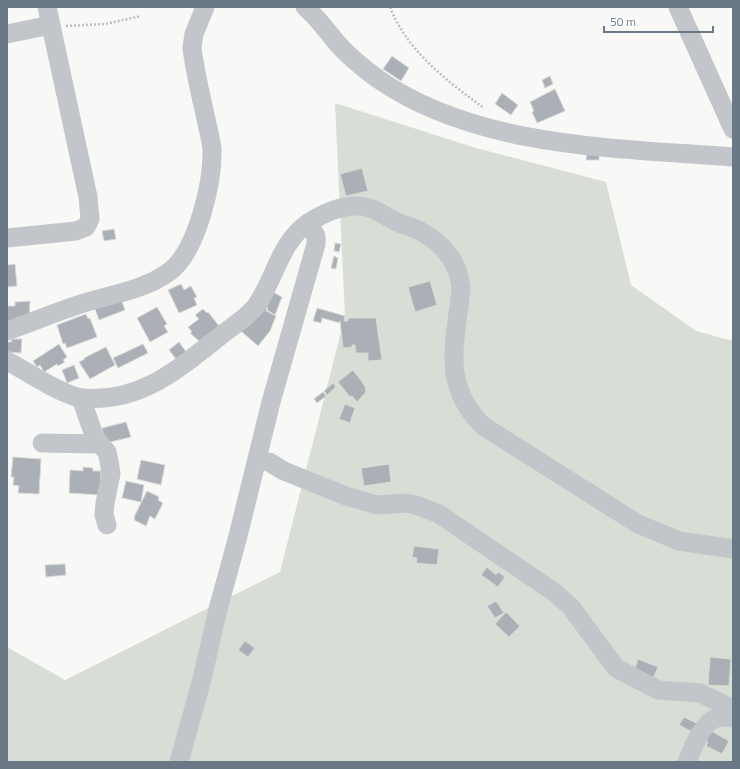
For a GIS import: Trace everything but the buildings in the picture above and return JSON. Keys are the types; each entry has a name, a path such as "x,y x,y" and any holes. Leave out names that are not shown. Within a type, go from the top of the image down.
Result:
{"street":[{"path":"7,238 76,231 86,227 90,219 88,197 47,7"},
{"path":"7,331 83,303 153,282 170,271 180,260 190,245 199,220 212,165 212,148 192,48 194,34 205,7"},
{"path":"305,7 319,19 337,43 356,63 379,80 448,115 513,133 566,143 733,157"},
{"path":"678,7 733,128"},
{"path":"7,34 50,25"},
{"path":"7,361 65,392 81,398 115,397 132,393 169,375 254,308 266,290 286,246 297,232 308,223 327,212 355,206 368,207 420,231 439,243 452,258 461,280 454,370 459,394 472,416 496,435 638,524 679,541 733,549"},
{"path":"179,762 271,402 316,244 316,236 308,223"},
{"path":"81,398 98,444 107,452 111,474 104,515 107,525"},
{"path":"42,443 98,444"},
{"path":"257,460 269,462 284,471 346,496 377,505 406,503 416,505 439,514 554,592 571,607 616,668 658,690 700,693 733,710"},
{"path":"687,762 695,744 709,722 717,717 733,718"}],"path":[{"path":"390,7 400,26 431,64 487,111"},
{"path":"50,25 74,27 97,25 141,16"}],"shaded area":[{"path":"335,103 476,148 606,182 631,285 696,331 733,341 733,762 7,762 7,647 65,680 280,572 345,316"}]}
